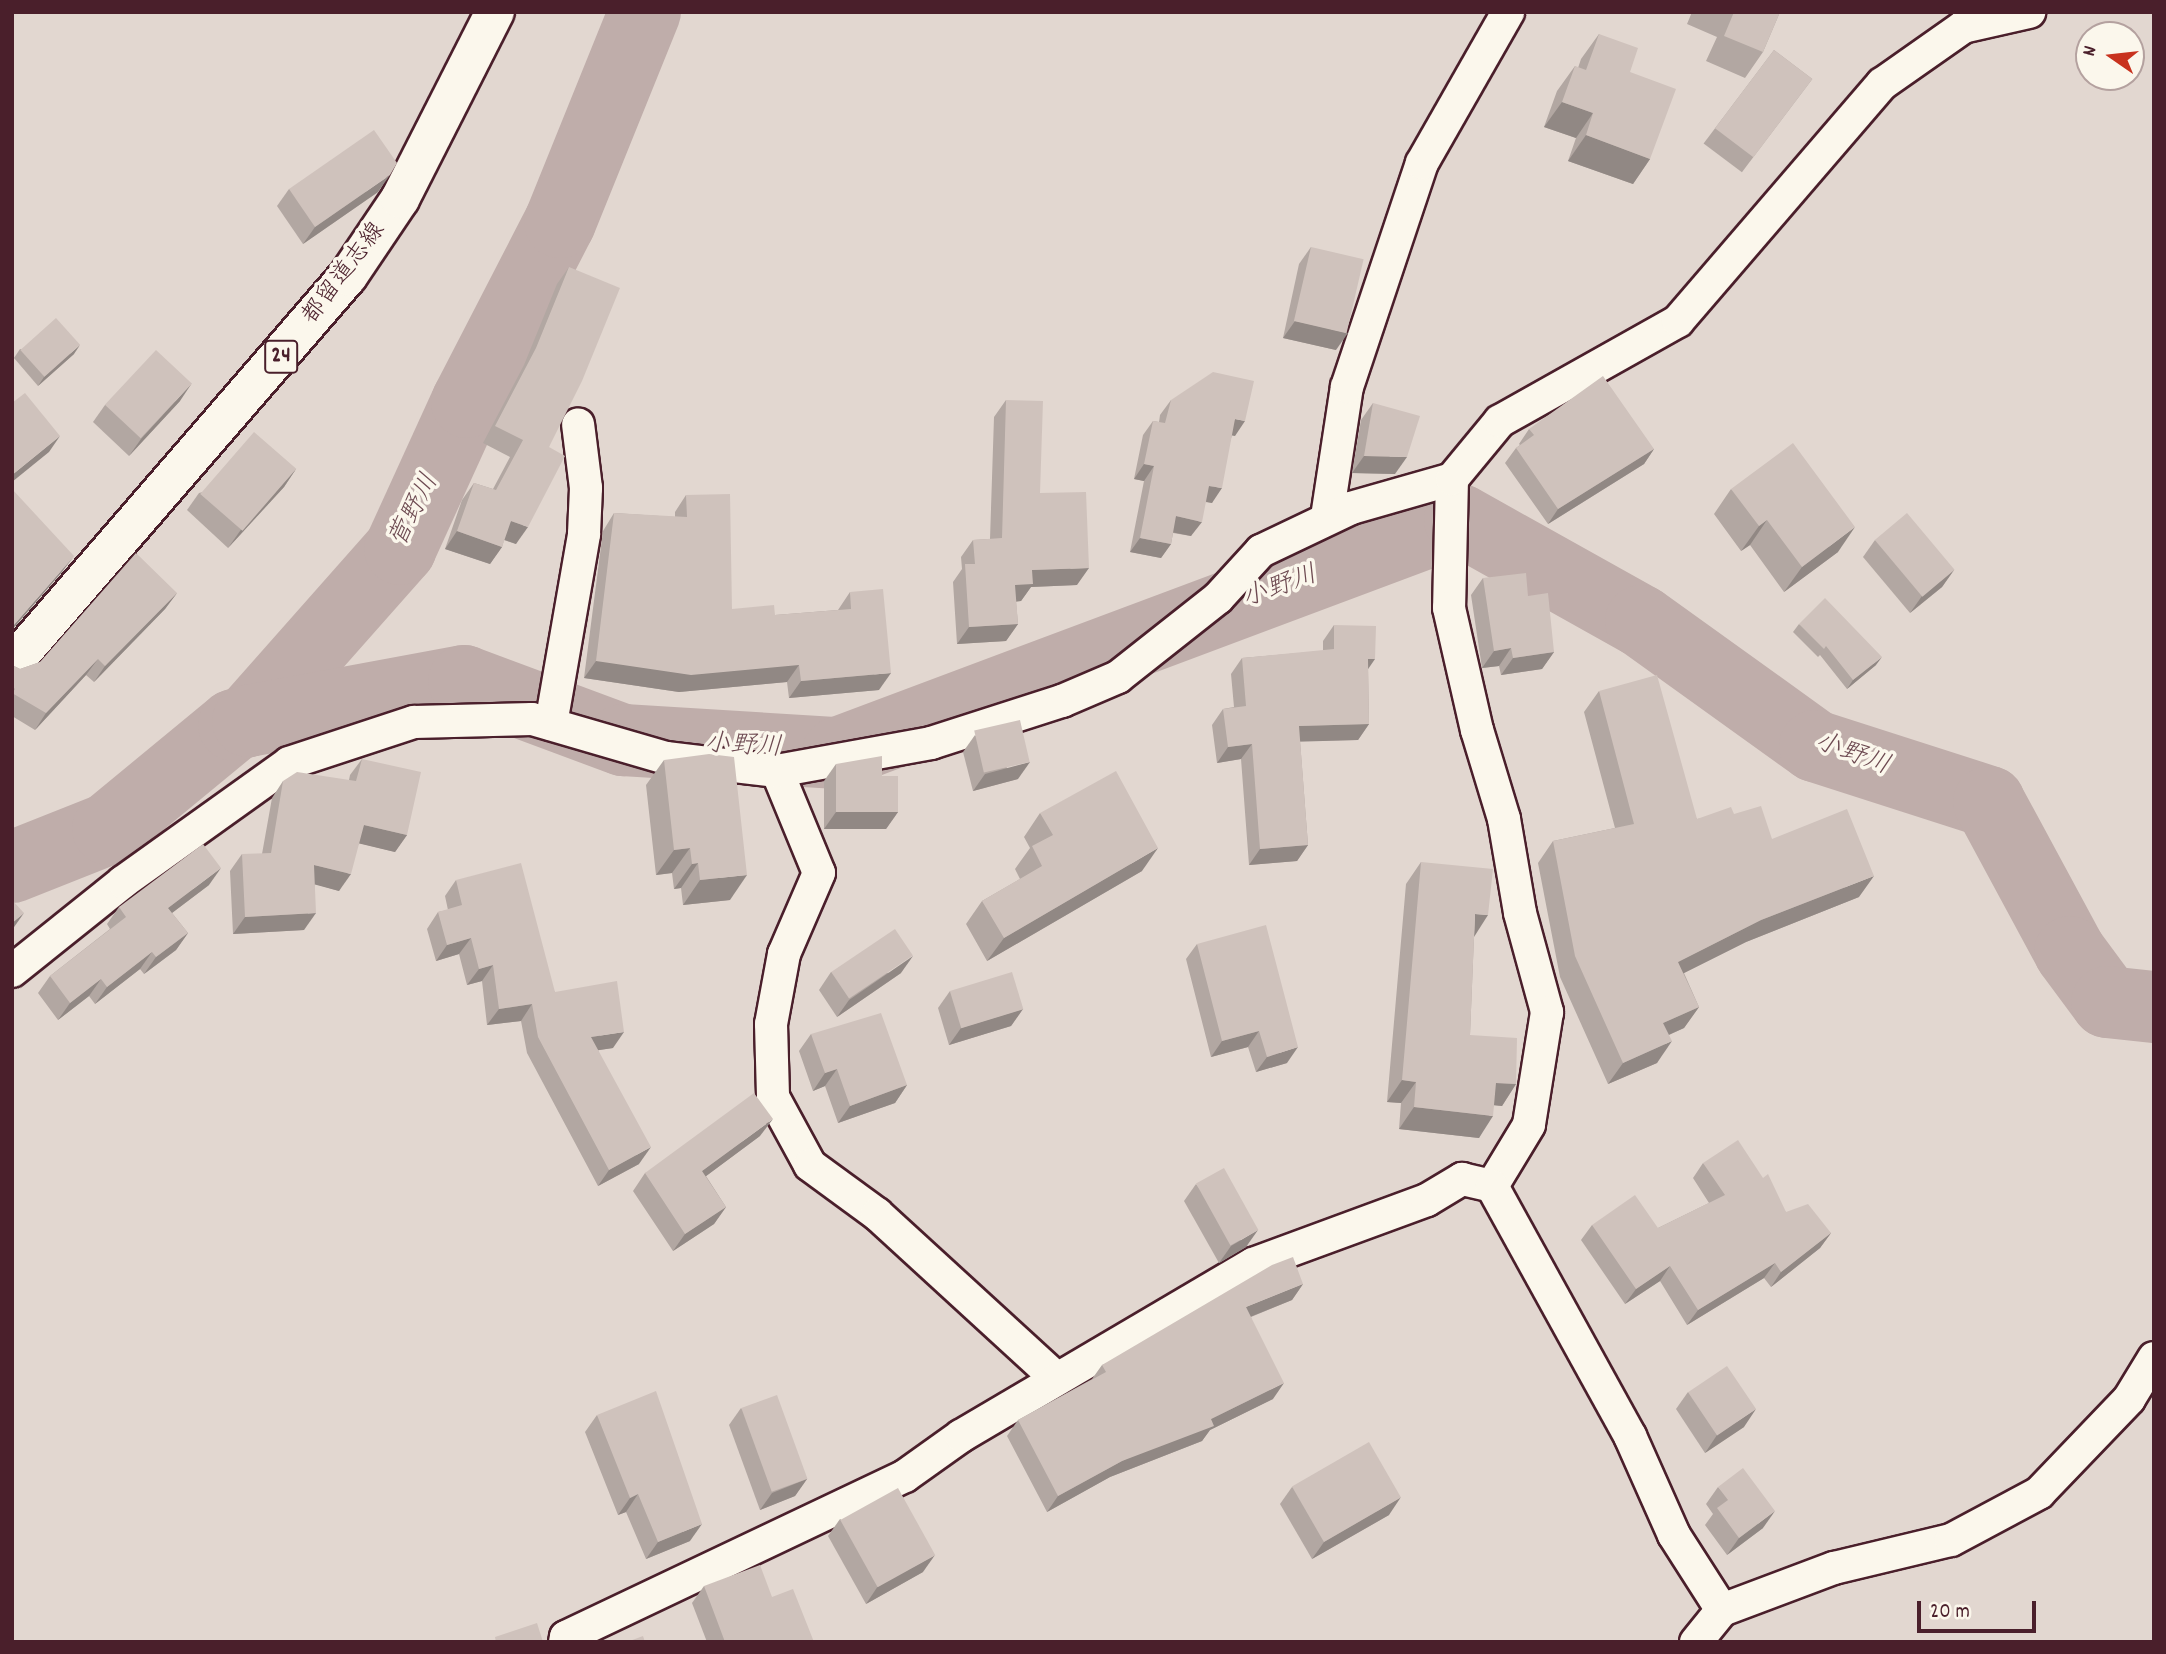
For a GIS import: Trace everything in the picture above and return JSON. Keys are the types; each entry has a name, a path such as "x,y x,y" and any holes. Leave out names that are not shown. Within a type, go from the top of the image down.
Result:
{"main road":[{"name":"都留道志線","path":"12,664 348,276 400,199 495,12"}],"street":[{"path":"1327,517 1347,387 1422,163 1508,12"},
{"path":"12,971 123,882 289,763 414,722 532,719 666,758 777,771 931,743 1062,701 1118,677 1218,598 1261,551 1327,517 1452,480 1500,421 1678,321 1882,83 1963,27 2029,12"},
{"path":"551,724 584,534 586,488 578,424"},
{"path":"1452,480 1449,608 1477,730 1504,819 1520,913 1547,1013 1529,1125 1492,1186"},
{"path":"777,771 819,873 784,954 771,1024 773,1097 810,1165 877,1214 1057,1380"},
{"path":"565,1642 566,1637 905,1476 961,1436 1253,1264 1427,1200 1462,1179 1492,1186 1624,1423 1674,1535 1722,1610"},
{"path":"1696,1642 1722,1610 1834,1568 1951,1540 2039,1493 2129,1399 2154,1359"}],"shaded area":[{"path":"12,12 2154,12 2154,1642 12,1642"}],"building":[{"path":"1734,12 1780,12 1763,52 1724,36"},
{"path":"1599,34 1638,48 1630,72 1676,89 1650,159 1586,135 1593,113 1562,102 1575,66 1586,70"},
{"path":"1774,50 1812,79 1753,157 1715,128"},
{"path":"374,130 397,163 390,175 315,227 289,189"},
{"path":"1311,247 1364,259 1347,333 1294,321"},
{"path":"569,267 620,288 582,381 549,447 565,456 528,527 511,521 502,547 457,531 474,483 496,490 523,440 495,426 536,348"},
{"path":"56,318 80,345 44,377 20,350"},
{"path":"156,350 192,383 141,438 105,405"},
{"path":"1213,372 1254,381 1245,421 1235,419 1222,488 1209,486 1202,522 1176,516 1171,544 1140,538 1154,466 1144,464 1153,421 1165,423 1171,400"},
{"path":"1603,376 1654,449 1558,509 1516,448 1534,435 1529,429"},
{"path":"25,393 60,436 12,475 12,403"},
{"path":"1006,400 1043,401 1040,493 1086,492 1089,568 1032,570 1033,584 1015,585 1018,624 969,627 965,564 975,564 973,540 1002,538"},
{"path":"1373,403 1420,416 1407,457 1364,456"},
{"path":"254,432 296,469 242,531 200,494"},
{"path":"1793,443 1855,527 1802,567 1767,520 1759,526 1731,489"},
{"path":"12,489 74,556 12,627"},
{"path":"730,494 732,609 774,605 775,615 851,609 850,592 883,589 891,673 801,681 799,665 691,675 596,661 614,513 687,517 686,495"},
{"path":"1907,513 1955,570 1922,597 1875,540"},
{"path":"136,553 177,593 105,666 98,659 46,713 12,693 15,689 12,686 12,665 20,669 40,662"},
{"path":"1526,573 1528,596 1548,593 1554,652 1513,658 1511,648 1494,651 1483,578"},
{"path":"1825,598 1882,657 1853,680 1826,646 1824,649 1799,624"},
{"path":"1334,625 1376,626 1375,659 1368,659 1369,724 1299,726 1308,845 1260,849 1252,744 1228,747 1223,709 1246,706 1242,658 1334,649"},
{"path":"1657,675 1697,819 1731,807 1734,814 1761,806 1772,839 1847,809 1874,876 1761,920 1678,962 1699,1007 1663,1023 1672,1041 1623,1063 1575,956 1553,841 1634,824 1599,691"},
{"path":"1020,720 1030,762 984,772 974,731"},
{"path":"709,754 734,757 747,875 700,880 698,863 692,864 690,848 674,850 664,760"},
{"path":"882,756 882,776 898,776 898,812 836,812 836,764"},
{"path":"362,759 421,772 407,835 364,825 351,874 314,865 316,913 245,917 242,854 271,853 283,781 297,772 356,781"},
{"path":"1116,771 1158,848 1004,938 982,901 1042,866 1032,846 1053,835 1040,813"},
{"path":"203,844 221,868 168,908 188,933 156,957 152,952 107,987 101,979 70,1003 50,976 126,917 119,907"},
{"path":"1421,862 1493,869 1488,915 1475,914 1470,1035 1517,1038 1516,1084 1496,1083 1493,1116 1414,1107 1416,1082 1402,1080"},
{"path":"521,863 555,992 617,981 624,1032 591,1037 651,1147 609,1170 538,1037 532,1004 499,1009 493,965 479,969 471,938 447,945 438,912 462,905 456,880"},
{"path":"12,900 24,913 12,923"},
{"path":"1266,925 1298,1047 1267,1057 1259,1031 1222,1041 1197,944"},
{"path":"895,929 913,956 849,999 831,972"},
{"path":"1012,972 1023,1009 961,1028 950,991"},
{"path":"881,1013 907,1085 850,1106 837,1069 825,1073 811,1034"},
{"path":"754,1093 773,1119 702,1171 726,1207 685,1234 645,1173"},
{"path":"1738,1140 1763,1178 1768,1174 1786,1212 1808,1204 1831,1233 1781,1272 1775,1263 1698,1310 1670,1266 1636,1289 1592,1225 1635,1195 1658,1228 1725,1195 1703,1163"},
{"path":"1224,1168 1258,1230 1230,1246 1196,1184"},
{"path":"1293,1257 1303,1284 1246,1307 1284,1383 1211,1419 1214,1426 1122,1461 1058,1496 1018,1420 1106,1372 1102,1365 1272,1265"},
{"path":"1727,1366 1756,1409 1717,1435 1688,1392"},
{"path":"656,1391 702,1524 658,1542 638,1494 630,1498 597,1415"},
{"path":"777,1395 807,1479 772,1492 741,1408"},
{"path":"1369,1442 1401,1497 1324,1542 1292,1486"},
{"path":"1743,1468 1775,1511 1739,1538 1717,1508 1728,1500 1718,1487"},
{"path":"898,1488 935,1555 878,1587 840,1520"},
{"path":"760,1565 772,1597 793,1589 814,1642 725,1642 704,1586"},
{"path":"537,1623 543,1642 496,1642 495,1637"},
{"path":"643,1636 645,1642 627,1642"}],"waterway":[{"name":"菅野川","path":"248,721 400,549 467,402 560,222 645,12"},
{"name":"小野川","path":"12,867 108,829 234,725 248,721 464,681 623,740 838,753 1460,520 1641,621 1815,746 1989,802 2070,952 2107,1002 2154,1007"}]}
